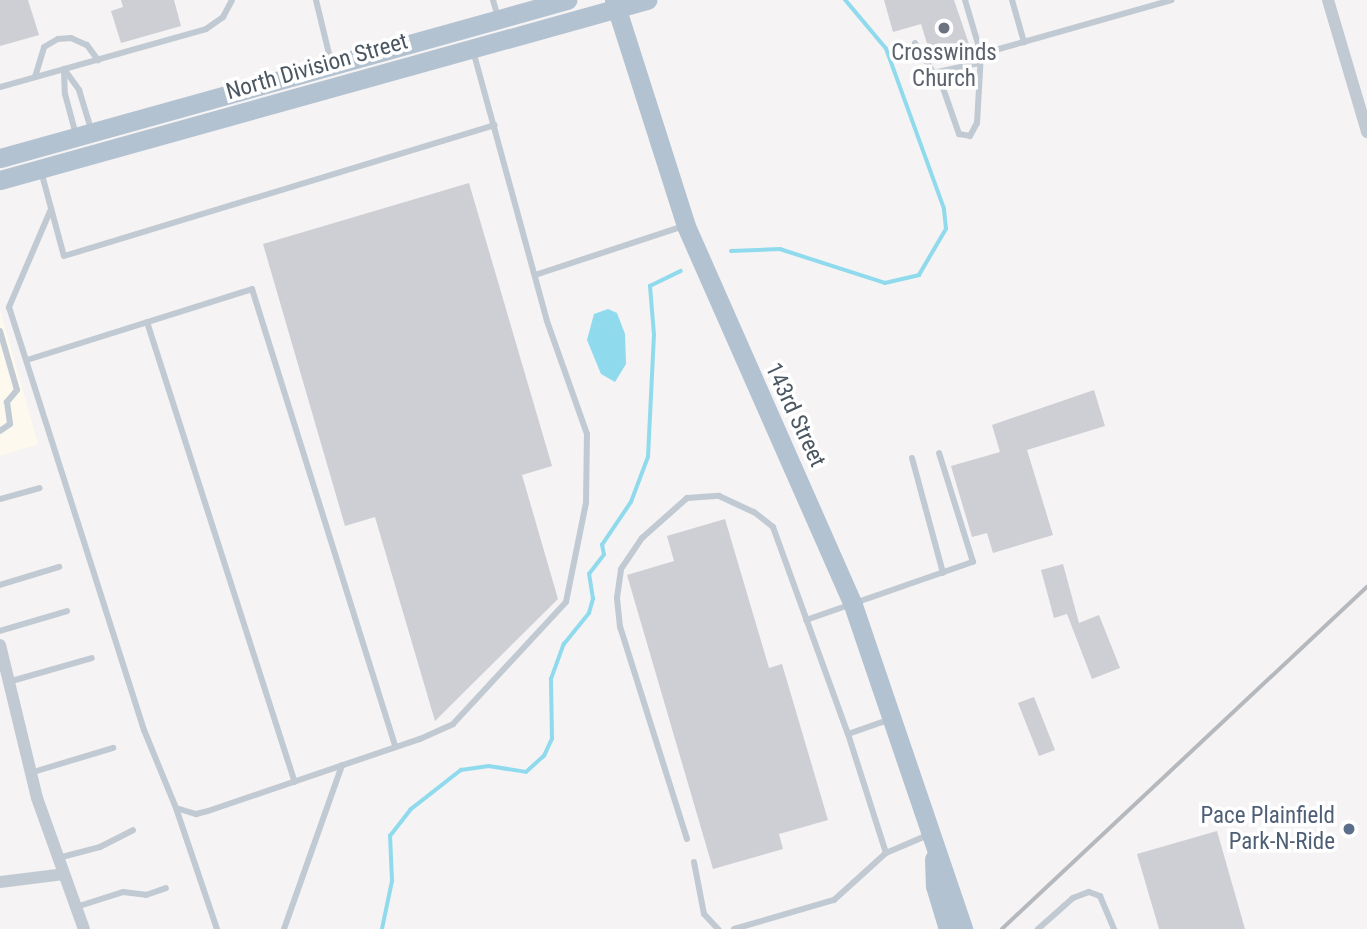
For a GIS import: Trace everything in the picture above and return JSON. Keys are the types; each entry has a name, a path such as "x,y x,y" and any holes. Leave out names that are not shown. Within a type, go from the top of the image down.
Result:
{"main road":[{"name":"North Division Street","path":"0,158 85,137 567,0"},
{"name":"North Division Street","path":"0,180 473,49 615,4 647,0"},
{"name":"143rd Street","path":"615,4 686,226 853,605 893,718 931,843 949,881 963,929"},
{"name":"143rd Street","path":"931,843 935,886 948,929"}],"street":[{"path":"1328,0 1367,132"},
{"path":"0,645 30,773 84,929"},
{"path":"0,882 64,874"}],"lane":[{"path":"0,87 206,29 223,17 232,0"},
{"path":"316,0 332,67"},
{"path":"493,0 498,19"},
{"path":"915,43 933,73 959,134 970,136 977,123 981,54 965,0"},
{"path":"1012,0 1024,42"},
{"path":"981,54 1147,3 1172,0"},
{"path":"36,77 44,47 58,39 71,38 88,46 99,60"},
{"path":"176,808 195,814 208,811 453,724 566,602 586,503 587,434 535,275 473,49"},
{"path":"933,73 979,63"},
{"path":"64,69 79,90 85,137"},
{"path":"64,69 65,94 85,137"},
{"path":"41,170 64,256 494,125"},
{"path":"51,209 9,307 144,730 176,808 217,929"},
{"path":"535,275 686,226"},
{"path":"27,360 252,289 395,746"},
{"path":"147,322 295,782"},
{"path":"0,331 17,385 8,400 10,424 0,431"},
{"path":"0,402 8,400"},
{"path":"806,620 973,562 939,453"},
{"path":"912,458 943,573"},
{"path":"0,499 40,488"},
{"path":"687,839 620,628 617,598 621,569 642,538 687,498 719,496 754,512 773,527 848,734 886,853"},
{"path":"0,585 59,567"},
{"path":"0,631 67,611"},
{"path":"8,682 92,658"},
{"path":"848,734 893,718"},
{"path":"30,773 113,748"},
{"path":"284,929 342,765"},
{"path":"58,858 100,847 133,830"},
{"path":"734,929 834,900 886,853 931,843"},
{"path":"694,862 704,914 718,929"},
{"path":"76,907 123,892 146,895 166,888"},
{"path":"1038,929 1073,898 1089,892 1100,896 1114,929"}],"shaded area":[{"path":"0,309 38,444 0,456"}],"water":[{"path":"608,309 617,313 625,334 626,364 615,382 601,374 587,340 594,314"}],"building":[{"path":"0,0 28,0 39,35 0,46"},
{"path":"121,0 174,0 181,26 121,43 111,11 123,7"},
{"name":"Crosswinds Church","path":"884,0 954,0 970,47 938,56 936,48 929,50 921,24 893,32"},
{"path":"469,183 552,466 522,475 558,599 435,721 375,517 345,526 263,244"},
{"path":"1094,390 1105,426 1027,450 1053,535 993,553 987,533 972,537 951,466 1000,452 992,425"},
{"path":"725,519 769,668 782,664 828,820 779,834 783,849 713,869 627,575 674,561 667,536"},
{"path":"1063,564 1079,623 1099,615 1120,668 1092,679 1067,614 1054,618 1041,570"},
{"path":"1034,697 1055,750 1039,756 1018,703"},
{"path":"1217,831 1245,929 1159,929 1137,854"}],"waterway":[{"path":"731,251 780,249 885,283 919,275 946,229 944,209 886,49 845,0"},
{"path":"382,929 392,881 390,836 410,810 461,770 489,766 526,772 544,756 552,739 551,679 564,644 589,613 593,599 589,574 604,555 602,545 631,502 648,457 654,335 650,286 681,271"}],"railway":[{"path":"1002,929 1367,587"}],"place":[{"name":"Crosswinds Church","path":"944,28"},
{"name":"Pace Plainfield Park-N-Ride","path":"1349,829"}]}
